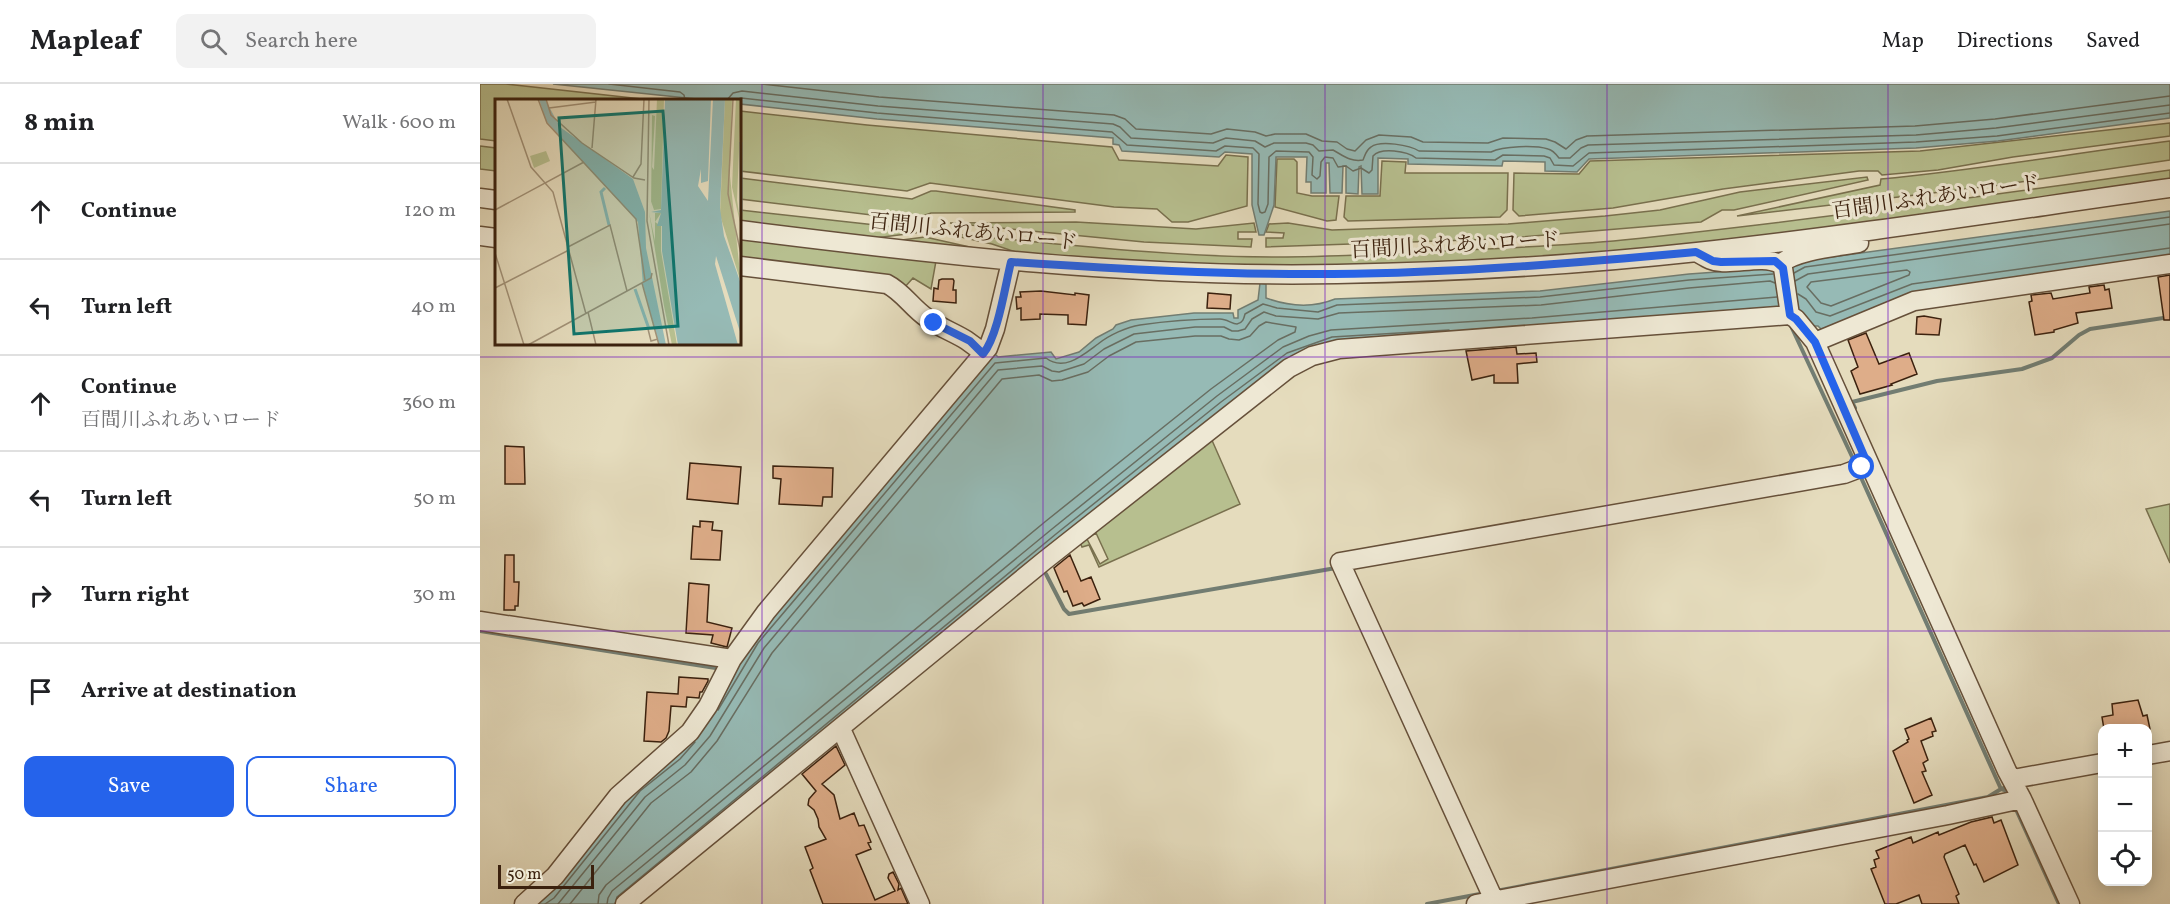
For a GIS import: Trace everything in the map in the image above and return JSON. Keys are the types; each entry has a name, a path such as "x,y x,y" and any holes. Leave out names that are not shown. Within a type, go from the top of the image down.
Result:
{"street":[{"name":"百間川ふれあいロード","path":"741,230 1011,262 1221,274 1335,274 1512,267 1696,252 2170,188"},
{"path":"480,198 495,200"},
{"path":"1883,228 1866,241 1786,259 1781,266 1790,313 1815,342 1860,468 2007,771 2014,792 2070,904"},
{"path":"480,236 495,238"},
{"path":"1696,252 1713,261 1770,261 1781,266"},
{"path":"524,904 555,876 618,796 690,732 708,706 732,659 766,612 988,348 995,329 1011,262"},
{"path":"1815,342 1914,301 2170,264"},
{"path":"741,266 887,284 895,288 925,317 970,341 983,354"},
{"path":"625,904 1053,554 1289,368 1312,356 1339,349 1790,313"},
{"path":"1860,468 1340,562 1488,897 1520,900 1948,815 2098,765"},
{"path":"480,621 732,659"},
{"path":"841,729 921,904"},
{"path":"2152,754 2170,751"}],"green space":[{"path":"480,84 506,84 642,99 495,99 495,141 480,139"},
{"path":"741,111 1112,147 1119,160 1218,166 1226,155 1248,157 1247,206 1188,222 1172,222 1157,209 1114,207 930,183 907,191 741,171"},
{"path":"2170,123 2170,136 2013,157 1938,170 1882,175 1878,171 1859,171 1723,189 1613,208 1519,216 1513,210 1514,173 1579,174 1590,161 1920,151"},
{"path":"2170,141 2170,160 2000,185 1737,216 1880,185 1881,179"},
{"path":"480,146 495,148 495,171 480,169"},
{"path":"1277,159 1294,159 1297,162 1297,193 1312,196 1339,196 1336,220 1327,221 1275,207"},
{"path":"1382,161 1406,162 1405,173 1508,173 1507,210 1500,217 1348,221 1344,217 1346,196 1380,196"},
{"path":"2170,170 2170,182 1858,225 1643,249 1392,265 1215,265 1025,255 992,244 943,233 1193,255 1339,256 1511,248 1623,240 1760,225"},
{"path":"1867,177 1868,180 1734,210 1722,210 1701,222 1498,239 1266,247 1266,238 1283,238 1284,233 1266,232 1269,224 1288,223 1332,230 1508,224 1660,210 1740,192"},
{"path":"741,178 912,199 936,191 1075,210 1075,212 931,213 914,219 741,199"},
{"path":"741,210 923,232 875,238 741,222"},
{"path":"1076,222 1196,229 1254,223 1256,232 1238,232 1238,239 1252,239 1251,247 1144,242 950,223"},
{"path":"741,237 936,261 931,289 913,278 904,288 741,260"},
{"path":"925,237 992,252 894,241"},
{"path":"1211,438 1240,504 1099,567 1089,545 1082,547 1080,542","holes":["1096,533 1108,559 1100,564 1087,539"]},
{"path":"2170,504 2170,563 2146,509"}],"water":[{"path":"553,84 2170,84 2170,118 1998,141 1916,148 1589,159 1577,172 1545,171 1545,162 1503,161 1502,166 1408,164 1408,159 1378,158 1378,194 1362,194 1361,166 1359,167 1358,194 1346,193 1346,166 1343,166 1342,193 1330,193 1329,163 1326,163 1326,193 1311,193 1311,182 1306,182 1307,157 1276,157 1274,205 1264,235 1259,235 1252,205 1252,154 1225,152 1219,157 1122,151 1119,145 1113,144 1113,138 877,119 741,104 741,99 696,99"},
{"path":"2170,211 2170,261 1914,297 1825,333 1818,326 1809,326 1798,309 1333,343 618,904 535,904 549,894 753,640 993,352 998,357 1051,352 1056,359 1079,352 1116,325 1131,320 1194,313 1233,313 1234,318 1238,318 1238,310 1258,300 1260,283 1266,284 1266,298 1300,305 1318,304 1335,299 1540,291 1689,274 1784,269 1802,261"}],"building":[{"path":"2170,275 2170,320 2164,320 2158,277"},
{"path":"953,279 956,303 933,301 934,288 938,289 939,280"},
{"path":"2104,285 2105,290 2109,289 2112,308 2076,313 2078,323 2054,330 2054,332 2035,335 2029,302 2032,301 2031,295 2051,293 2053,299 2090,293 2089,287"},
{"path":"1041,291 1089,295 1086,325 1068,324 1068,315 1040,314 1040,319 1021,320 1021,308 1017,309 1016,297 1021,297 1020,292"},
{"path":"1208,293 1231,295 1230,309 1207,308"},
{"path":"1917,317 1941,319 1939,335 1916,334"},
{"path":"1866,333 1879,364 1909,353 1917,374 1892,385 1860,394 1851,371 1858,367 1848,340"},
{"path":"1516,347 1517,354 1536,353 1537,362 1517,364 1518,383 1494,383 1494,375 1472,380 1466,351"},
{"path":"505,446 524,447 525,484 505,484"},
{"path":"690,463 741,467 738,504 687,499"},
{"path":"773,466 833,468 832,497 823,497 822,506 779,504 781,479 773,478"},
{"path":"700,521 713,522 712,530 722,531 720,560 691,559 693,526 700,527"},
{"path":"505,555 514,555 514,582 519,582 518,606 515,606 515,610 504,610"},
{"path":"1070,555 1081,581 1091,577 1100,599 1084,606 1082,603 1073,606 1054,568"},
{"path":"689,583 709,585 707,622 732,628 727,647 711,643 713,635 686,633"},
{"path":"679,677 708,679 708,681 700,692 699,698 687,697 686,707 671,706 669,731 666,738 661,742 644,741 647,692 678,694"},
{"path":"2138,700 2143,716 2147,715 2149,724 2103,724 2102,717 2113,715 2112,704"},
{"path":"1931,718 1936,731 1932,732 1933,736 1921,741 1928,760 1923,763 1926,771 1922,772 1932,795 1914,803 1893,751 1908,742 1905,729"},
{"path":"836,746 845,765 822,784 834,795 840,819 854,813 859,826 864,825 871,842 868,843 871,849 856,855 875,900 895,891 888,878 893,872 899,884 898,890 901,888 908,904 823,904 810,870 813,868 805,847 826,839 819,827 814,810 808,805 809,799 816,791 802,774"},
{"path":"1992,817 1994,823 2001,820 2018,865 1984,882 1965,845 1945,854 1944,857 1959,894 1956,896 1959,904 1922,904 1919,895 1896,904 1885,904 1871,869 1876,867 1874,860 1879,858 1876,851 1911,837 1913,843 1938,832 1939,835 1971,822"}],"waterway":[{"path":"1855,408 1852,402 1937,381 2022,369 2052,358 2079,335 2090,329 2170,317"},
{"path":"1791,326 1855,463"},
{"path":"1859,473 2001,789 2008,791 2010,796"},
{"path":"1046,574 1064,609 1069,614 1336,568"},
{"path":"480,631 722,669"},
{"path":"1496,891 1988,797 2010,786"},
{"path":"2014,805 2059,904"},
{"path":"1427,904 1485,893"}],"route":[{"path":"934,323 970,341 983,354 988,348 995,329 1011,262 1221,274 1335,274 1446,271 1578,263 1696,252 1713,261 1721,262 1775,261 1783,268 1790,315 1815,342 1868,465 1862,467"}]}
